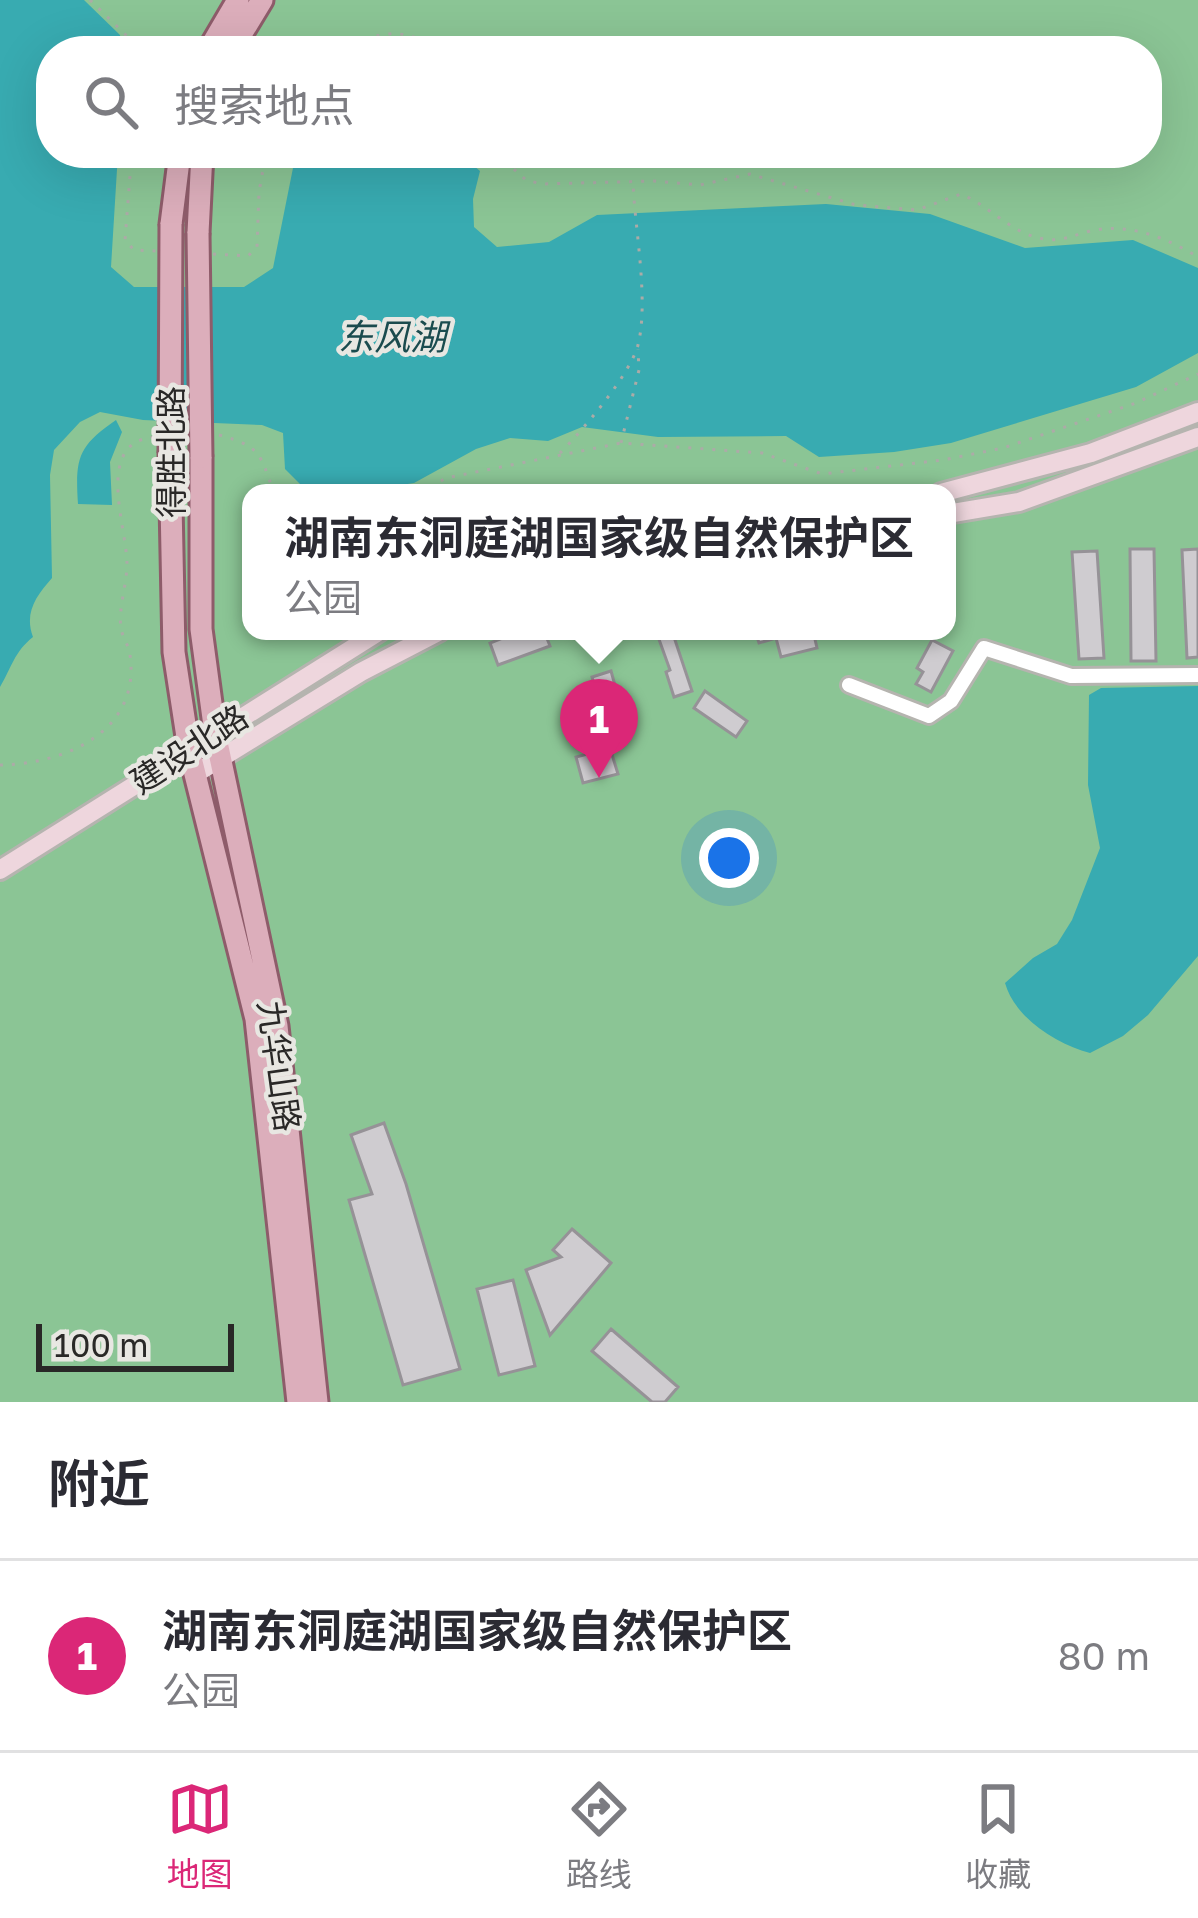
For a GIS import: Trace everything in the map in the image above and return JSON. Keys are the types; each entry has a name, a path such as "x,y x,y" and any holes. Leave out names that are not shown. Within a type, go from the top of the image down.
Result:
{"main road":[{"path":"217,36 238,0"},
{"path":"240,36 262,0"},
{"name":"得胜北路","path":"178,168 171,224 166,445 174,652 189,750"},
{"name":"得胜北路","path":"201,168 201,629 215,733"},
{"path":"956,489 1091,453 1198,412"},
{"path":"956,512 1019,502 1198,437"},
{"name":"建设北路","path":"0,870 365,640"},
{"path":"195,774 361,672 423,640"},
{"name":"九华山路","path":"215,733 277,1026 317,1402"},
{"name":"九华山路","path":"189,750 256,1019 298,1402"}],"street":[{"path":"849,685 929,716 951,701 984,648 1071,676 1198,675"}],"path":[{"path":"90,0 127,36"},
{"path":"378,36 398,31 415,36"},
{"path":"132,168 125,240 134,250 146,251"},
{"path":"234,255 248,256 257,247 265,168"},
{"path":"513,168 526,180 542,184 700,185 750,174 856,205 917,210 961,194 1012,228 1041,239 1062,240 1106,229 1161,236 1198,257"},
{"path":"621,443 639,370 640,283 633,181"},
{"path":"557,455 596,413 638,347"},
{"path":"436,484 446,478 621,443 762,454 822,474 860,471 1003,448 1136,403 1198,374"},
{"path":"218,435 248,442 260,453 271,484"},
{"path":"0,765 60,758 95,739 114,719 129,686 130,653 120,627 127,561 118,497 120,466 125,451 144,438 166,445"}],"green space":[{"path":"0,0 1198,0 1198,1402 0,1402"}],"water":[{"name":"东风湖","path":"0,0 84,0 120,35 36,36 36,168 117,168 111,267 134,287 244,287 273,268 293,168 476,168 480,171 473,199 474,227 497,247 549,242 597,215 826,204 930,214 1025,248 1133,240 1198,268 1198,353 1136,387 951,443 894,452 819,457 786,436 658,437 582,427 548,441 510,438 476,449 414,483 300,484 285,469 283,433 262,425 143,420 100,412 80,422 54,450 50,475 52,578 33,605 33,637 17,654 0,687"},
{"path":"116,420 122,432 110,462 112,505 78,504 82,454"},
{"path":"1198,686 1198,956 1148,1015 1123,1036 1090,1053 1038,1028 1018,1007 1005,983 1057,944 1072,920 1100,848 1088,785 1089,695 1101,688"}],"building":[{"path":"1130,549 1154,549 1156,661 1131,661"},
{"path":"1198,549 1198,657 1187,658 1182,550"},
{"path":"1097,551 1104,658 1079,659 1072,552"},
{"path":"548,640 550,646 498,665 490,643"},
{"path":"659,640 675,640 692,691 674,697 666,672 670,670"},
{"path":"777,640 815,640 817,648 781,657"},
{"path":"932,640 953,651 931,692 916,684 923,672 917,668"},
{"path":"611,671 623,714 604,719 592,677"},
{"path":"705,691 747,721 736,737 694,708"},
{"path":"610,748 618,774 583,783 576,757"},
{"path":"384,1123 460,1369 403,1385 349,1200 372,1194 351,1135"},
{"path":"572,1229 611,1263 550,1335 526,1270 561,1257 553,1250"},
{"path":"513,1280 535,1366 499,1375 477,1289"},
{"path":"611,1329 678,1387 665,1402 652,1402 592,1351"}],"place":[{"name":"湖南东洞庭湖国家级自然保护区","path":"599,778"}]}
